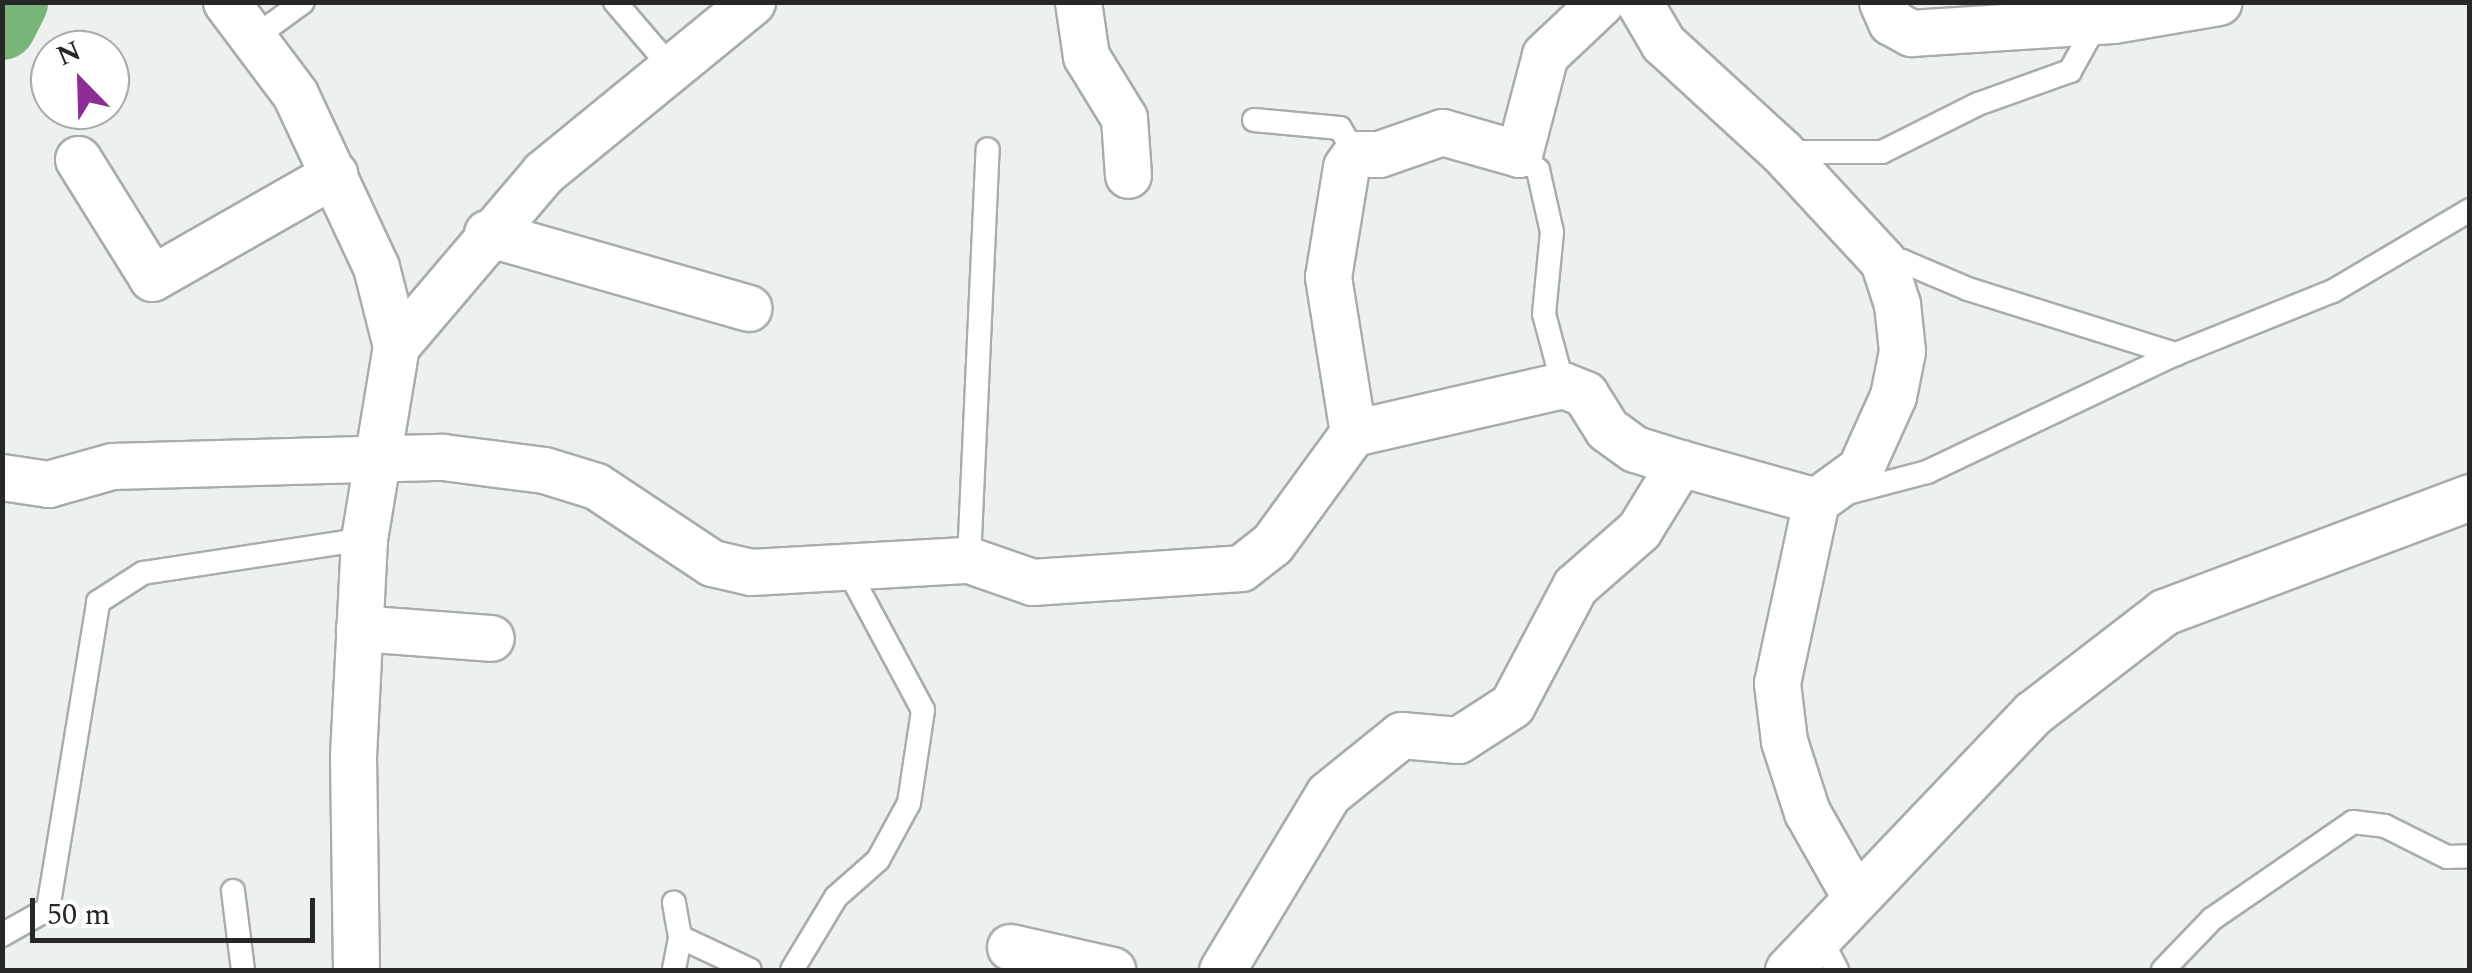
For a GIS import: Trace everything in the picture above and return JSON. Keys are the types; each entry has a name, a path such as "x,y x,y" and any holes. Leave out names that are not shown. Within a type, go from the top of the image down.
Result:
{"street":[{"path":"226,2 295,94 376,267 396,346 364,538 352,756 356,970"},
{"path":"396,346 487,233 544,172 668,65 752,2"},
{"path":"1078,2 1086,56 1124,118 1128,175"},
{"path":"1353,433 1328,277 1346,167 1355,154 1380,154 1442,132 1519,154 1545,55 1601,2"},
{"path":"1639,2 1663,43 1781,152 1883,261 1902,351 1893,396 1860,469 1816,501 1777,683 1784,741 1807,812 1854,895"},
{"path":"1882,2 1890,22 1911,33 2098,21 2218,2"},
{"path":"78,159 152,278 334,174"},
{"path":"487,233 748,308"},
{"path":"2,476 48,484 112,466 376,458 527,468 596,486 712,564 750,572 969,560 1032,582 1241,568 1272,544 1353,433 1563,385 1585,394 1607,429 1635,449 1816,501"},
{"path":"1222,970 1328,794 1401,735 1458,740 1512,705 1576,586 1639,530 1680,462"},
{"path":"1788,970 1828,953 1854,895 2032,712 2164,612 2470,497"},
{"path":"360,628 491,638"},
{"path":"1010,947 1104,970"}],"lane":[{"path":"254,37 302,2"},
{"path":"614,2 668,65"},
{"path":"1781,152 1882,152 1978,104 2070,71 2098,21"},
{"path":"1254,120 1340,128 1355,154"},
{"path":"969,560 988,150"},
{"path":"1519,154 1538,170 1552,232 1544,314 1563,385"},
{"path":"1816,501 1928,472 2176,354 2333,291 2470,210"},
{"path":"1883,261 1902,261 1968,289 2176,354"},
{"path":"2,935 48,908 98,602 143,573 364,538"},
{"path":"792,970 836,898 878,860 909,802 923,710 847,568"},
{"path":"2163,970 2212,919 2353,822 2385,826 2447,856 2470,856"},
{"path":"233,890 244,970"},
{"path":"674,904 680,937 674,968"},
{"path":"680,937 750,970"}],"waterway":[{"path":"2,26 14,2"}]}
